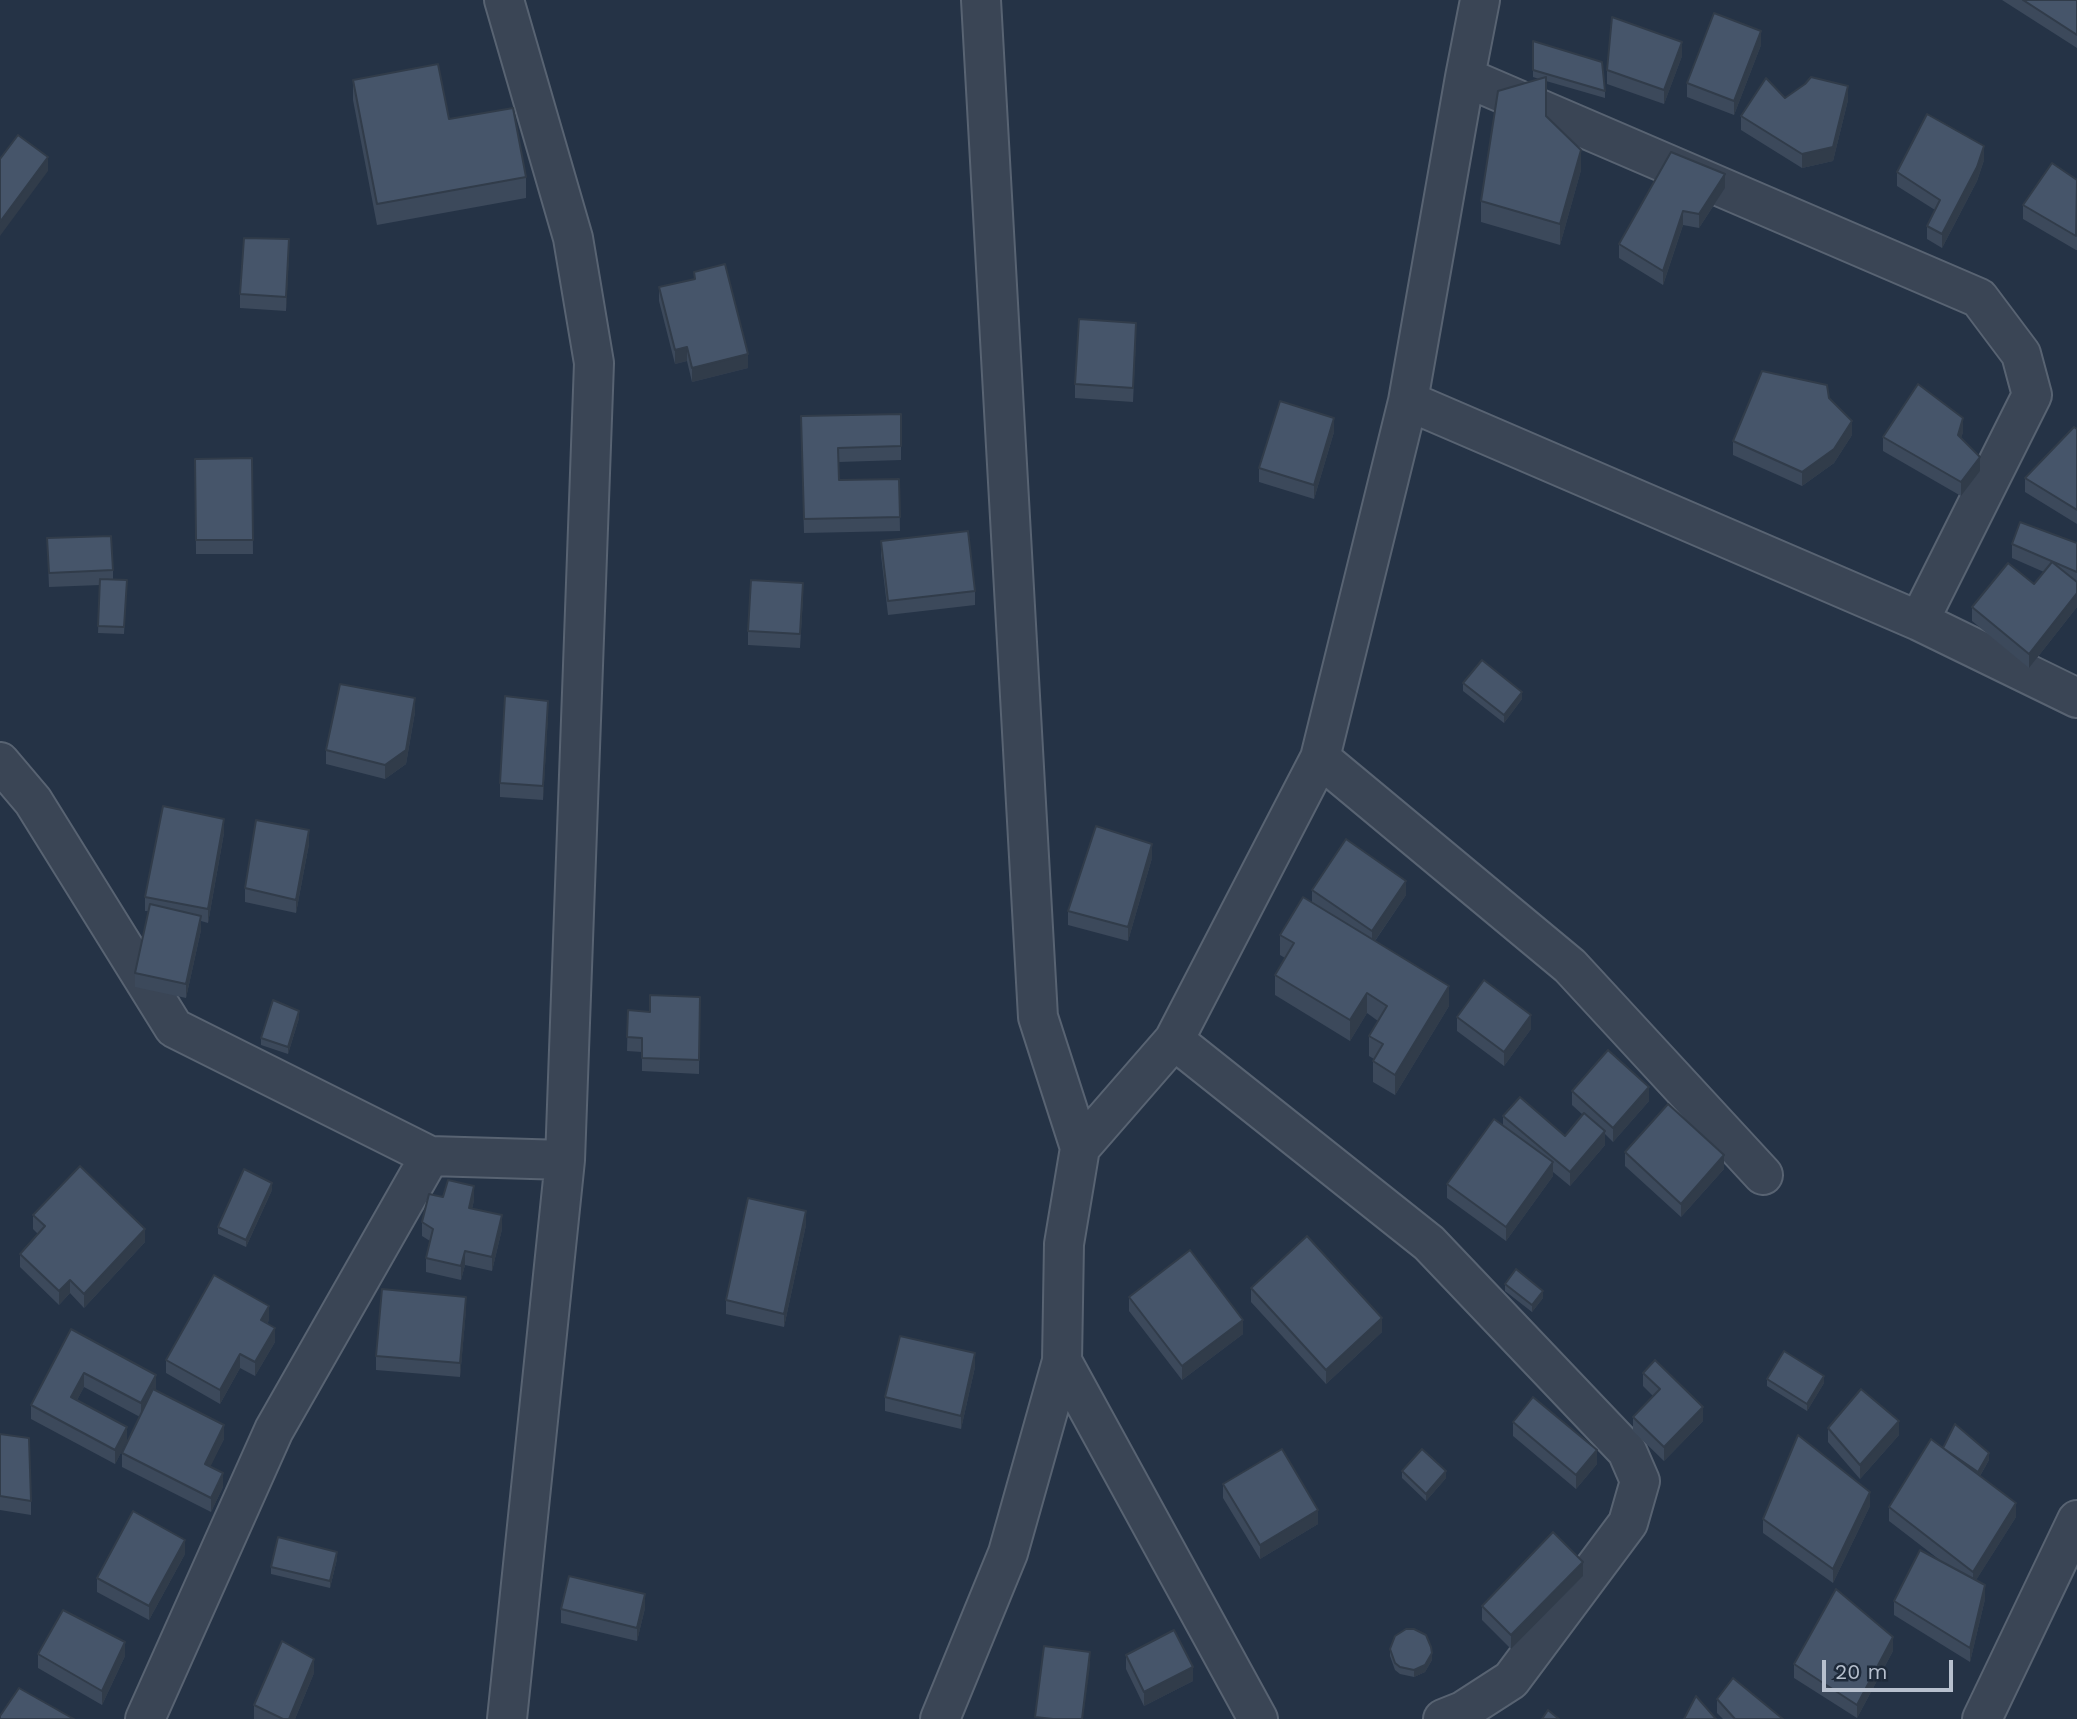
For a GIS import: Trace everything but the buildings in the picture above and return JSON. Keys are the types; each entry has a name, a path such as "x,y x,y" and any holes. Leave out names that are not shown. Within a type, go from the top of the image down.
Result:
{"street":[{"path":"504,0 573,238 594,363 565,1160 507,1719"},
{"path":"940,1719 1008,1553 1062,1361 1064,1244 1080,1148 1038,1017 981,0"},
{"path":"1080,1148 1174,1040 1320,758 1408,401 1480,0"},
{"path":"1465,77 1979,298 2021,354 2032,395 1919,621"},
{"path":"1408,401 1919,621 2077,698"},
{"path":"1320,758 1570,966 1763,1175"},
{"path":"0,762 33,801 174,1028 430,1156 565,1160"},
{"path":"1174,1040 1429,1243 1627,1451 1640,1481 1628,1523 1511,1680 1463,1711 1443,1719"},
{"path":"145,1719 274,1430 430,1156"},
{"path":"1062,1361 1258,1719"},
{"path":"1982,1719 2077,1520"}]}
